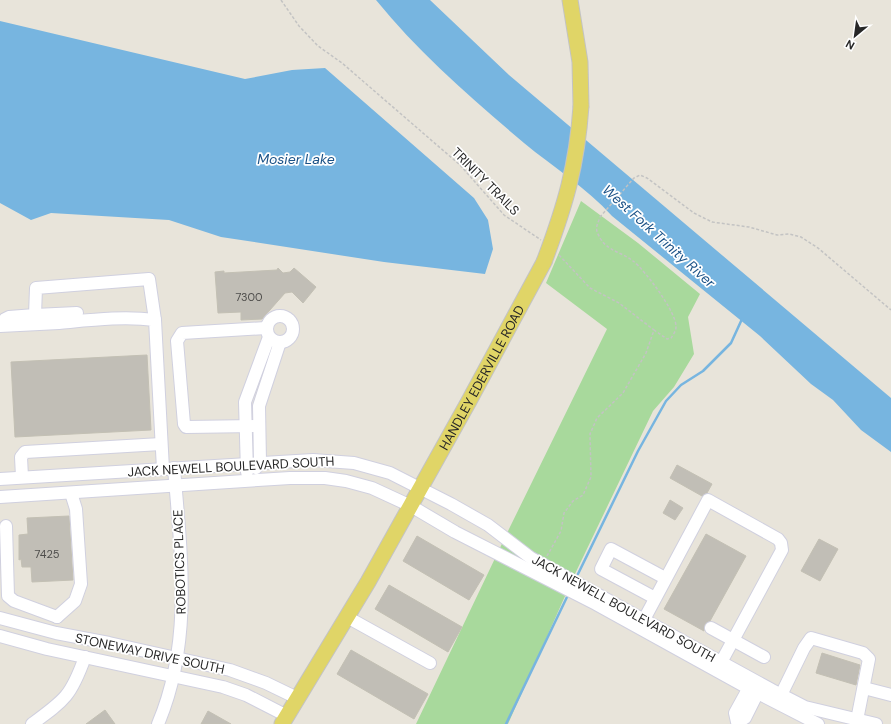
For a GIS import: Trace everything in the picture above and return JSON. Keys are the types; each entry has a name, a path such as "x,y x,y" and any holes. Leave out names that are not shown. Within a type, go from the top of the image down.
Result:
{"main road":[{"name":"HANDLEY EDERVILLE ROAD","path":"284,720 296,698 347,617 411,506 549,257 572,177 578,144 582,106 580,62 574,16 570,0"}],"street":[{"name":"ROBOTICS PLACE","path":"34,320 36,288 149,278 155,320 159,369 161,444 175,487 183,603 178,658 158,724"},
{"path":"1,326 9,317 34,320 64,318 125,310 138,318"},
{"path":"64,318 84,320 138,318 155,320"},
{"path":"259,426 186,427 184,424 178,337 182,333 272,336"},
{"path":"247,481 260,462 258,406 272,336"},
{"path":"247,481 247,395 272,336"},
{"path":"22,477 21,457 25,452 161,444"},
{"name":"JACK NEWELL BOULEVARD SOUTH","path":"0,479 260,462 313,460 354,462 390,473 421,488 488,525 531,558 641,623 756,686 818,724"},
{"name":"JACK NEWELL BOULEVARD SOUTH","path":"0,497 175,487 290,478 325,478 346,481 372,488 411,506 455,532 641,623"},
{"path":"57,617 76,601 81,584 76,509 71,493"},
{"path":"641,623 708,500 778,539 781,543 782,550 719,666"},
{"path":"6,526 3,548 8,596 14,601 57,617"},
{"path":"655,598 601,569 611,549 665,578"},
{"path":"57,617 59,634"},
{"path":"347,617 430,663"},
{"name":"STONEWAY DRIVE SOUTH","path":"0,618 59,634 230,670 266,683 296,698"},
{"path":"711,628 764,657"},
{"name":"STONEWAY DRIVE SOUTH","path":"0,636 85,657 223,687 246,695 284,720"},
{"path":"781,694 804,648 811,638 862,653 869,659 857,720"},
{"path":"32,724 61,703 75,685 85,657"},
{"name":"JACK NEWELL BOULEVARD SOUTH","path":"756,686 781,694 805,707 876,724"},
{"path":"736,723 735,712 746,693 756,686"},
{"path":"864,688 891,695"}],"path":[{"name":"TRINITY TRAILS","path":"281,0 299,26 318,46 342,63 460,165 504,215 545,244"},
{"path":"549,257 590,288 619,303 654,330 667,338 671,338 676,327 674,318 644,272 633,261 610,249 599,237 596,224 634,178 640,175 648,178 694,213 712,222 749,227 777,235 789,234 801,237 824,253 891,310"},
{"path":"543,564 561,531 564,513 573,501 584,495 591,477 590,434 597,418 623,393 646,353 654,330"}],"green space":[{"path":"581,201 638,243 700,294 688,317 694,354 674,387 653,411 574,576 508,724 416,724 607,329 546,283"}],"water":[{"name":"West Fork Trinity River","path":"376,0 430,0 509,75 891,398 891,452 861,430 833,400 811,384 760,336 612,216 592,196 524,143 485,110 410,39"},
{"name":"Mosier Lake","path":"0,21 245,79 292,70 325,68 474,198 488,220 493,249 485,274 384,262 221,237 169,220 51,213 31,220 0,203"}],"building":[{"path":"278,268 283,273 290,272 294,268 316,287 303,303 292,292 285,293 262,319 241,320 241,312 218,313 215,272 224,271 224,273 277,270"},
{"path":"147,355 151,430 15,437 11,362"},
{"path":"677,465 712,484 707,493 702,496 670,478"},
{"path":"670,500 683,508 675,520 663,513"},
{"path":"69,516 73,580 32,582 31,567 22,567 21,559 19,560 19,535 28,534 27,518"},
{"path":"706,534 746,556 710,621 705,624 704,631 664,609"},
{"path":"417,536 484,575 469,600 403,561"},
{"path":"819,539 838,549 820,581 801,571"},
{"path":"389,585 462,627 448,652 375,609"},
{"path":"351,650 428,694 414,719 337,674"},
{"path":"822,653 860,665 856,685 816,673"},
{"path":"105,710 115,724 86,724"},
{"path":"208,711 231,724 201,724"}],"waterway":[{"path":"578,574 638,451 666,401 681,385 703,371 731,343 742,319"},
{"path":"506,724 567,597"}]}
